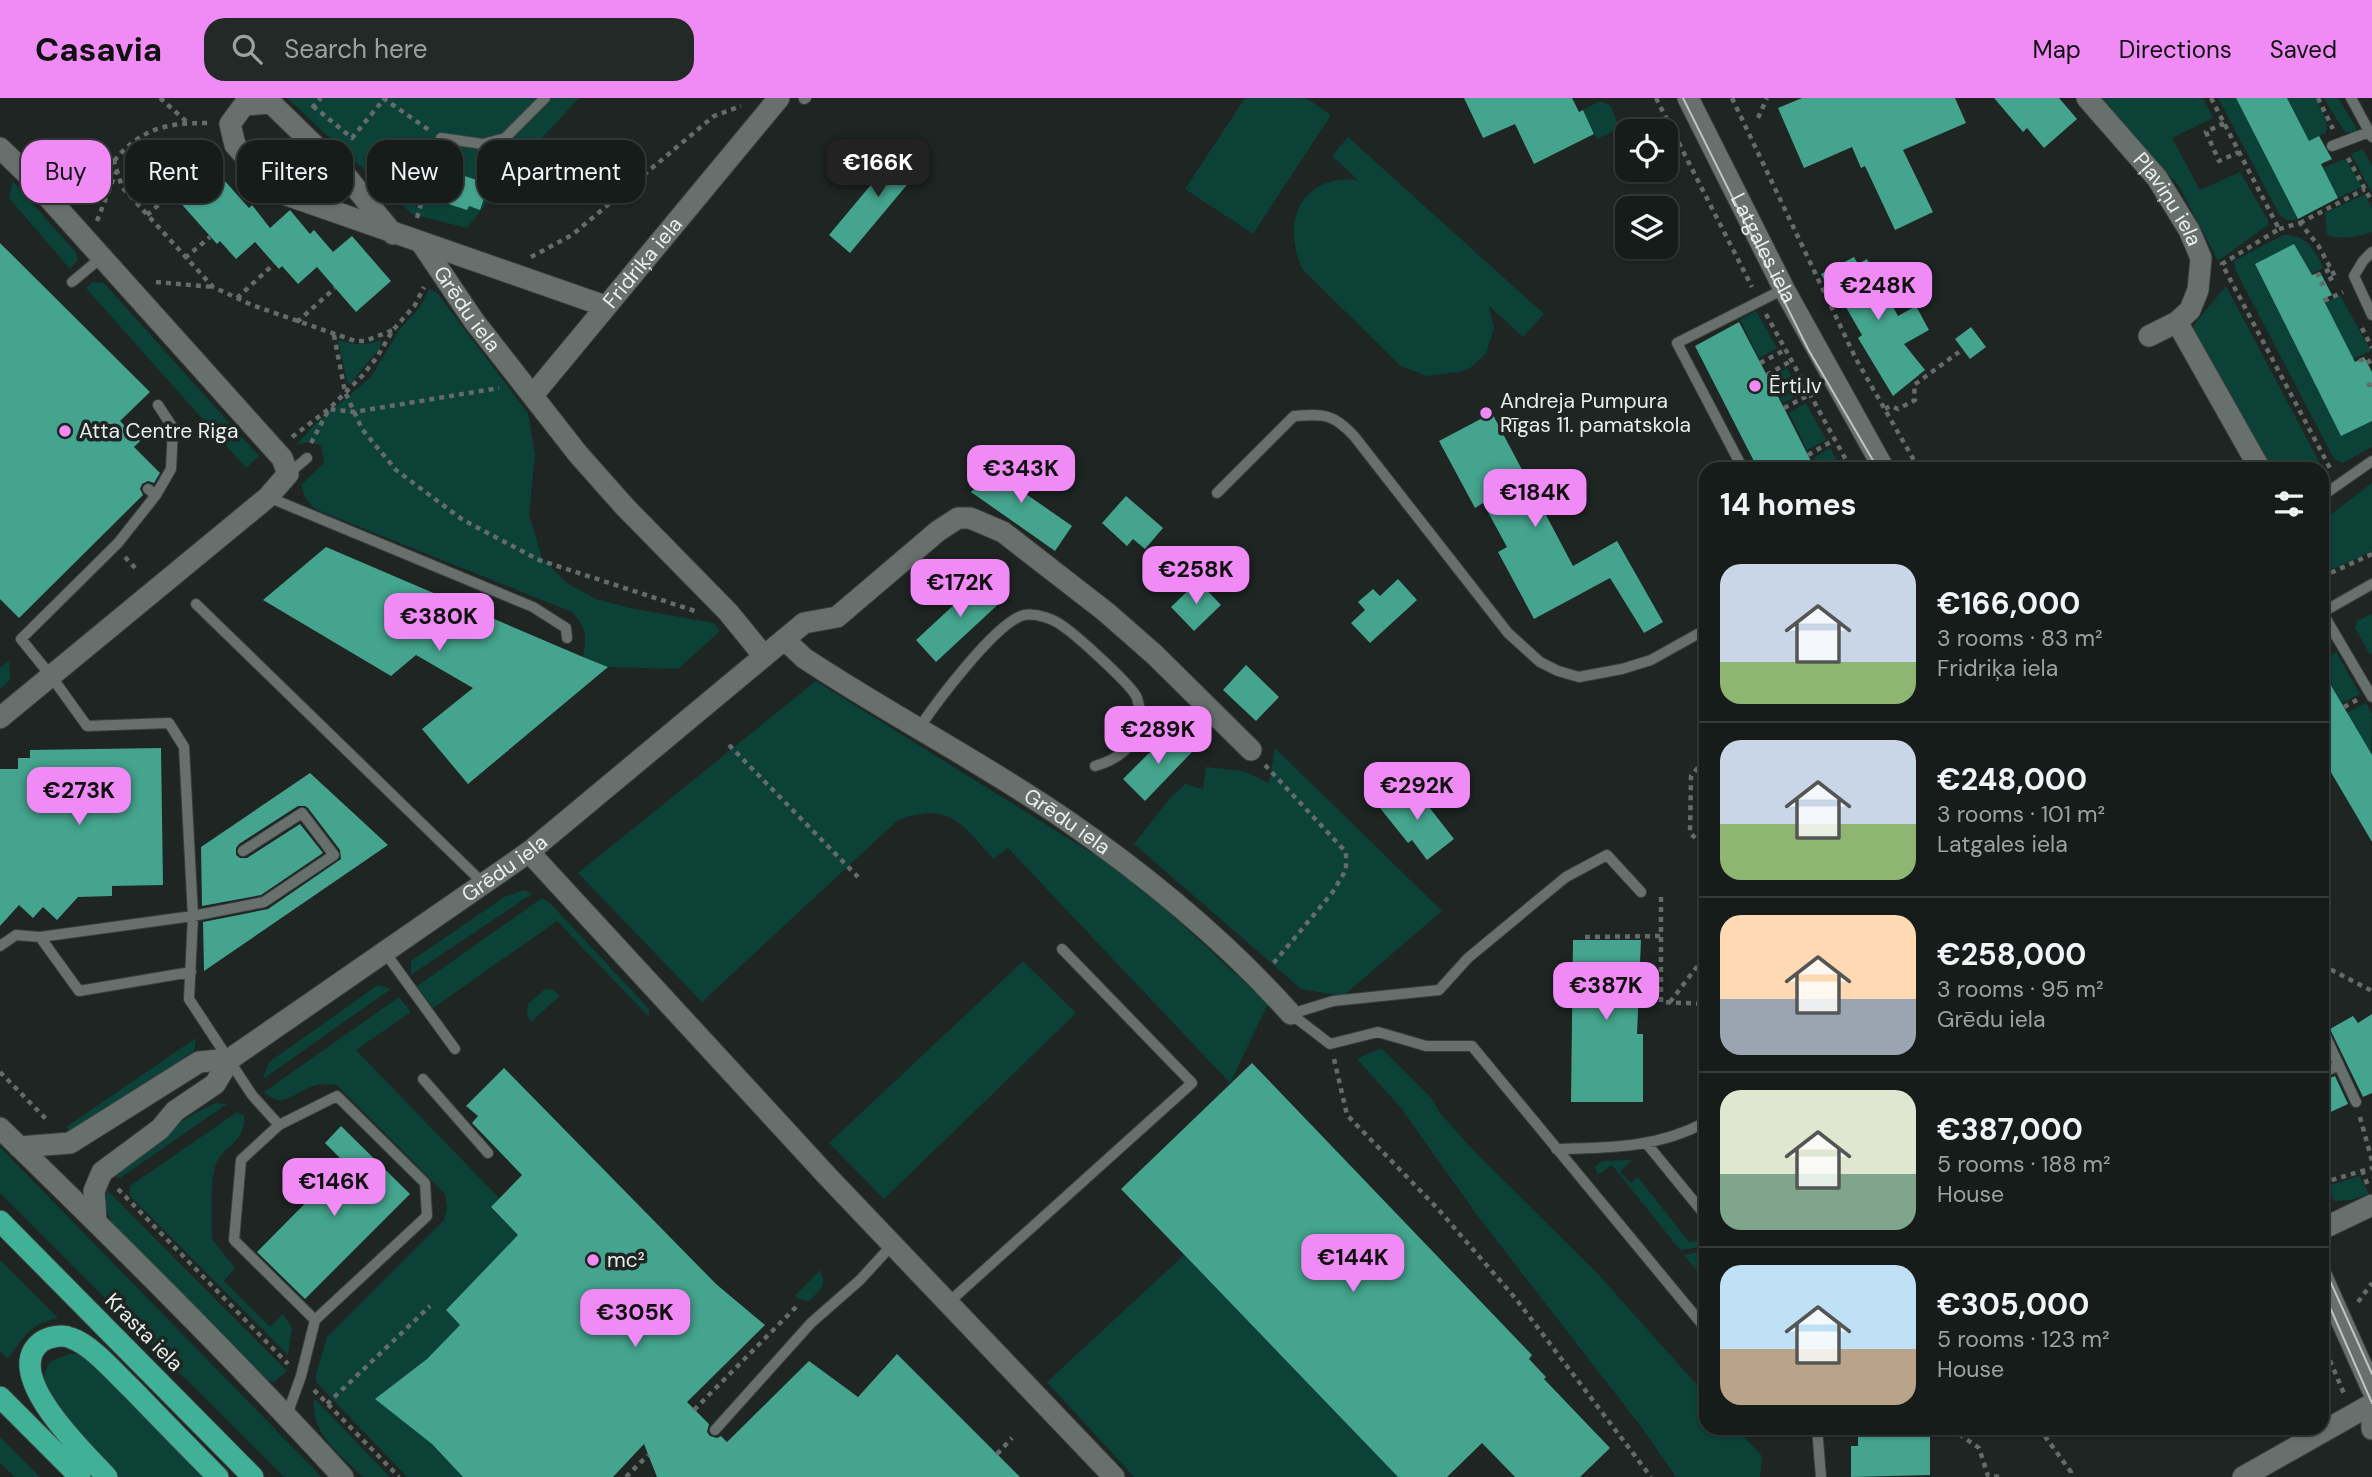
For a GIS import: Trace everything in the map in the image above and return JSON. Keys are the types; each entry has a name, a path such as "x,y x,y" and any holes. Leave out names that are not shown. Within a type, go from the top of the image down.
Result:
{"highway":[{"name":"Krasta iela","path":"0,1221 253,1477"},
{"path":"107,1477 59,1426 40,1401 29,1367 35,1348 42,1341 60,1336 70,1337 85,1346 112,1369 218,1477"},
{"path":"0,1397 80,1477"}],"street":[{"name":"Fridriķa iela","path":"528,389 605,306 779,98"},
{"name":"Latgales iela","path":"1688,98 1784,289 1880,462"},
{"name":"Pļaviņu iela","path":"2087,98 2157,178 2189,230 2201,258 2198,290 2190,310 2177,322 2149,336"},
{"name":"Grēdu iela","path":"605,306 408,239 278,192 234,145 230,124 244,105 254,101 271,103 408,239 435,264 474,321 578,454 625,507 728,612 764,656"},
{"path":"0,148 21,168"},
{"path":"0,718 268,497 288,474 286,465 276,451 53,203"},
{"path":"2177,322 2256,462"},
{"name":"Grēdu iela","path":"102,1172 160,1129 175,1111 215,1084 230,1059 528,852 804,623 837,617 938,531 958,518 970,518 1003,532 1106,612 1155,655 1251,750"},
{"name":"Grēdu iela","path":"785,640 804,658 1065,819 1147,879 1259,978 1292,1014"},
{"path":"528,852 892,1245 1114,1477"},
{"name":"Grēdu iela","path":"19,1147 70,1143 199,1062 230,1059"},
{"path":"0,1128 96,1221 287,1415 344,1477"},
{"path":"96,1221 94,1191 102,1172"},
{"path":"2329,1226 2372,1205"},
{"path":"2329,1293 2372,1389"},
{"path":"2329,1428 2372,1404"},
{"path":"2372,1421 2372,1429"},
{"path":"2243,1477 2317,1435"}],"lane":[{"path":"441,138 483,144 505,138 545,98"},
{"path":"2332,146 2371,135 2351,98"},
{"path":"2372,252 2354,276 2372,315"},
{"path":"72,282 102,257"},
{"path":"1739,462 1677,343 1784,289"},
{"path":"158,405 173,428 171,469 118,543 20,639 87,726 169,723 184,747 193,916 189,999 252,1095 278,1125"},
{"path":"1217,493 1294,416 1321,414 1341,422 1348,429 1508,633 1540,662 1579,677 1651,660 1699,633"},
{"path":"288,474 307,458"},
{"path":"2329,491 2372,461"},
{"path":"268,497 533,607 566,628 567,638"},
{"path":"2329,608 2372,584"},
{"path":"196,604 483,883"},
{"path":"919,728 944,691 1011,621 1026,615 1044,616 1064,626 1137,696 1140,716 1135,738 1126,752 1110,762 1095,766"},
{"path":"2329,624 2372,697"},
{"path":"0,946 16,935 40,937 193,916 264,902 334,855 302,813 243,851"},
{"path":"1292,1014 1333,1001 1439,990 1468,958 1559,883 1606,855 1641,892"},
{"path":"40,937 79,991 191,972"},
{"path":"949,1302 1192,1083 1062,949"},
{"path":"384,951 455,1049"},
{"path":"1292,1014 1330,1044 1378,1032 1426,1046 1472,1046 1699,1321"},
{"path":"2329,1044 2356,1102"},
{"path":"2329,1070 2339,1065"},
{"path":"423,1079 488,1153"},
{"path":"287,1415 301,1377 314,1321 428,1216 425,1183 337,1096 278,1125 241,1160 234,1240 314,1321"},
{"path":"1556,1149 1616,1148 1647,1144 1686,1133 1699,1126"},
{"path":"1647,1144 1699,1208"},
{"path":"715,1430 811,1323 860,1280 892,1245"},
{"path":"1818,1435 1821,1477"}],"path":[{"path":"111,161 151,130 188,123 160,98"},
{"path":"313,106 352,138 384,98 441,138 408,239"},
{"path":"1656,98 1759,301 1847,462"},
{"path":"1732,98 1856,359 1915,462"},
{"path":"1758,118 1767,98"},
{"path":"2211,98 2279,229"},
{"path":"503,271 572,235 714,116 752,103"},
{"path":"2224,123 2206,132 2219,161 2239,152"},
{"path":"114,161 122,187 213,287"},
{"path":"84,237 95,227 117,169"},
{"path":"2327,462 2222,264 2279,229 2300,223 2365,189"},
{"path":"147,215 161,203"},
{"path":"2300,223 2318,245 2348,303"},
{"path":"185,258 211,237"},
{"path":"237,298 274,264"},
{"path":"276,451 329,409 377,357 393,330 415,305 435,264"},
{"path":"2316,276 2331,269"},
{"path":"2320,285 2334,276"},
{"path":"123,281 213,287 297,322 334,335 365,341 393,330"},
{"path":"297,322 335,288"},
{"path":"2325,298 2326,300 2343,292"},
{"path":"2360,325 2372,348"},
{"path":"334,335 345,392 354,412 362,429 396,470 463,520 540,560 698,612"},
{"path":"1760,363 1785,350"},
{"path":"1885,410 1889,406 1898,410 1915,400 1914,385 1959,352"},
{"path":"2359,361 2367,358 2372,365 2364,370"},
{"path":"1767,375 1791,361"},
{"path":"329,409 354,412 528,389"},
{"path":"1784,408 1809,395"},
{"path":"307,458 312,439 329,409"},
{"path":"1808,455 1834,440"},
{"path":"2329,466 2339,485"},
{"path":"2329,574 2372,554"},
{"path":"729,745 858,877"},
{"path":"1251,750 1346,852 1346,870 1332,893 1279,958 1259,978"},
{"path":"1699,766 1691,776 1690,833 1699,841"},
{"path":"1661,897 1661,1002 1699,1004"},
{"path":"1585,937 1661,936"},
{"path":"1670,1003 1699,964"},
{"path":"2329,969 2372,991"},
{"path":"1330,1044 1347,1115 1438,1209 1516,1299 1651,1477"},
{"path":"0,1072 70,1143"},
{"path":"2356,1102 2372,1161"},
{"path":"2329,1181 2372,1168"},
{"path":"102,1172 131,1205 399,1477"},
{"path":"2362,1296 2372,1283"},
{"path":"327,1404 430,1306"},
{"path":"694,1410 796,1307"},
{"path":"2329,1359 2347,1401"},
{"path":"1962,1435 1979,1448 1988,1476 2002,1477"},
{"path":"2044,1435 2071,1472 2070,1477"},
{"path":"997,1454 1012,1438"},
{"path":"626,1477 649,1455"}],"green space":[{"path":"287,98 579,98 540,140 477,140 477,203 487,203 467,228 412,214 400,203 463,203 463,140 367,140 367,172 353,159 353,140 332,140"},
{"path":"1245,98 1306,98 1331,115 1253,234 1185,189"},
{"path":"2095,98 2203,98 2213,118 2172,138 2200,190 2240,172 2268,220 2268,225 2218,261 2179,186"},
{"path":"2218,98 2236,98 2298,219 2287,220 2279,214"},
{"path":"2287,98 2316,98 2325,120 2326,133 2309,141"},
{"path":"2323,98 2338,98 2357,129 2353,133 2345,132"},
{"path":"1600,101 1610,105 1616,119 1615,130 1597,139 1583,110"},
{"path":"1348,137 1544,314 1523,337 1489,306 1494,328 1486,354 1470,368 1460,372 1427,376 1401,366 1303,270 1296,252 1295,219 1300,205 1309,193 1338,180 1358,180 1332,156"},
{"path":"2363,149 2372,166 2372,193 2351,154"},
{"path":"2344,159 2362,187 2338,198 2323,168"},
{"path":"13,181 21,190 21,203 32,203 77,254 77,261 70,269 9,198"},
{"path":"2365,194 2372,208 2372,232 2350,237 2327,235 2325,213"},
{"path":"2283,235 2304,240 2324,268 2311,274 2255,265 2341,436 2372,421 2372,447 2343,463 2334,459 2236,271 2234,261"},
{"path":"93,282 104,283 259,456 246,468 86,288"},
{"path":"2226,286 2319,462 2264,462 2193,331 2195,323"},
{"path":"429,289 437,293 528,413 535,455 529,514 542,558 567,583 596,599 714,623 720,631 678,669 608,667 583,657 585,633 572,612 315,509 306,499 301,485 324,463 321,445 310,442 296,445 314,425 371,377 400,329 420,307"},
{"path":"2340,295 2371,351 2353,359 2325,303"},
{"path":"1756,311 1777,348 1759,358 1740,320"},
{"path":"338,340 359,344 381,340 380,348 350,384 347,382"},
{"path":"1787,368 1801,393 1783,403 1770,378"},
{"path":"1806,403 1826,440 1807,450 1789,413"},
{"path":"1830,448 1838,462 1816,462 1814,458"},
{"path":"2372,483 2372,551 2329,571 2329,516"},
{"path":"2372,614 2372,654 2355,628 2357,621"},
{"path":"2336,652 2360,694 2342,703 2329,682 2329,656"},
{"path":"9,661 10,680 0,689 0,668"},
{"path":"816,681 1132,878 1268,1004 1230,1083 1008,848 994,859 963,826 943,815 930,813 898,820 702,1002 578,873"},
{"path":"2366,703 2372,714 2371,754 2347,713"},
{"path":"1275,748 1442,911 1343,996 1301,989 1134,844 1170,798 1185,784 1203,789 1206,767 1243,771 1269,783"},
{"path":"524,890 532,894 411,975 411,961 504,897"},
{"path":"542,898 551,904 649,1009 649,1017 557,921 433,1008 417,986"},
{"path":"1023,961 1076,1013 884,1199 829,1143"},
{"path":"378,985 391,989 263,1079 269,1062"},
{"path":"545,989 553,990 560,996 531,1022 527,1015 528,1004"},
{"path":"399,997 411,1012 356,1050 500,1199 491,1208 518,1235 446,1310 460,1325 427,1359 376,1399 432,1444 463,1477 407,1477 316,1382 327,1337 444,1220 447,1207 445,1194 338,1086 317,1085 282,1100 270,1097 264,1092"},
{"path":"196,1038 194,1051 72,1134 66,1127"},
{"path":"1381,1048 1432,1099 1440,1113 1474,1151 1598,1274 1699,1387 1699,1435 1742,1435 1762,1456 1760,1477 1676,1477 1642,1428 1480,1219 1401,1108 1357,1059"},
{"path":"216,1103 227,1104 120,1178 112,1176 133,1155 161,1135"},
{"path":"237,1112 244,1115 241,1133 221,1155 214,1171 212,1239 235,1268 224,1281 270,1327 283,1314 292,1328 288,1355 130,1196 130,1186"},
{"path":"0,1147 321,1477 284,1477 0,1193"},
{"path":"1632,1160 1620,1172 1631,1183 1638,1177 1689,1242 1699,1241 1699,1247 1680,1250 1612,1165 1598,1175 1595,1167 1602,1161"},
{"path":"2359,1176 2369,1194 2351,1200 2334,1201 2329,1186"},
{"path":"107,1190 287,1371 274,1382 267,1380 111,1221 105,1206"},
{"path":"1699,1252 1699,1273 1684,1255"},
{"path":"1184,1255 1398,1477 1134,1477 1047,1382"},
{"path":"0,1260 58,1318 29,1332 8,1359 0,1351"},
{"path":"820,1270 823,1284 816,1294 809,1301 795,1296"},
{"path":"68,1354 80,1354 88,1359 216,1477 119,1477 74,1430 47,1389 44,1375 50,1362"},
{"path":"314,1398 390,1477 363,1477 336,1451 317,1422"},
{"path":"0,1437 40,1477 15,1477 0,1463"}],"building":[{"path":"1464,98 1572,98 1579,112 1583,110 1594,134 1534,164 1515,124 1483,138"},
{"path":"1802,98 1955,98 1966,123 1903,150 1933,212 1895,230 1865,166 1861,168 1852,147 1804,168 1778,108"},
{"path":"1994,98 2059,98 2077,119 2044,148 2027,128 2023,132"},
{"path":"2236,98 2287,98 2309,141 2319,136 2332,159 2321,164 2338,198 2298,219"},
{"path":"905,144 926,162 850,253 829,235"},
{"path":"463,176 477,180 477,203 482,203 480,210 469,206 467,210 445,203 463,203"},
{"path":"223,179 237,195 237,203 245,203 249,208 252,205 270,228 290,210 310,234 314,230 333,252 352,236 391,281 356,312 317,267 298,284 282,266 279,269 255,242 236,259 220,241 217,244 181,203 223,203"},
{"name":"Atta Centre Riga","path":"0,243 150,392 120,421 140,441 134,447 160,473 154,483 148,481 142,484 140,489 143,495 19,618 0,599"},
{"path":"2294,244 2312,275 2320,272 2332,295 2323,299 2355,362 2364,357 2372,372 2372,421 2341,436 2255,264"},
{"path":"1854,257 1858,264 1867,259 1898,316 1916,306 1929,330 1904,344 1925,370 1893,396 1858,338 1862,335 1840,297 1835,300 1821,274"},
{"path":"1739,322 1811,462 1754,462 1695,346"},
{"path":"1971,327 1986,347 1970,359 1955,339"},
{"path":"1492,413 1573,566 1617,541 1663,622 1644,633 1610,578 1534,619 1498,552 1507,547 1483,503 1475,508 1439,441"},
{"path":"1001,462 1006,462 1032,485 1026,494 1072,526 1055,551 971,492"},
{"path":"1126,496 1163,528 1145,549 1133,539 1127,546 1102,523"},
{"path":"326,547 608,667 468,784 422,729 473,688 416,655 391,676 263,600"},
{"path":"985,576 1005,598 936,662 916,640"},
{"path":"1398,579 1417,600 1370,643 1351,623 1365,610 1358,602 1373,589 1380,596"},
{"path":"1198,581 1221,605 1194,631 1171,607"},
{"path":"1246,665 1279,697 1256,721 1223,690"},
{"path":"2329,682 2372,755 2372,842 2329,769"},
{"path":"1171,731 1192,752 1145,801 1123,779"},
{"path":"161,748 163,885 112,886 112,896 78,897 57,920 43,907 33,918 19,905 0,926 0,769 18,769 18,758 30,758 30,750"},
{"path":"310,773 388,845 204,971 203,922 268,909 341,859 340,850 308,808 298,806 239,844 236,855 247,858 300,824 323,853 261,895 202,906 201,847"},
{"path":"1411,784 1454,839 1427,860 1412,840 1408,843 1380,808"},
{"path":"1573,940 1641,940 1637,1034 1643,1034 1643,1102 1571,1102"},
{"path":"2372,1014 2372,1093 2363,1097 2330,1029 2353,1016 2358,1023"},
{"path":"1252,1063 1532,1355 1529,1359 1546,1377 1544,1379 1610,1448 1580,1477 1515,1477 1482,1443 1447,1477 1398,1477 1121,1189"},
{"name":"mc²","path":"504,1068 716,1284 765,1325 687,1402 709,1424 707,1432 710,1436 721,1436 727,1442 809,1361 858,1397 897,1354 1020,1477 657,1477 644,1444 613,1477 463,1477 432,1444 375,1399 427,1359 460,1325 446,1310 518,1235 491,1207 522,1175 472,1123 478,1116 466,1106"},
{"path":"2335,1076 2348,1104 2329,1113 2329,1078"},
{"path":"341,1126 410,1194 305,1299 257,1252 345,1163 325,1143"},
{"path":"1858,1435 1930,1435 1930,1475 1851,1477 1851,1446 1858,1446"}],"tram line":[{"path":"1683,98 1808,349 1874,462"},
{"path":"2329,1279 2372,1374"},
{"path":"2329,1305 2372,1403"}],"place":[{"name":"Ērti.lv","path":"1755,386"},
{"name":"Andreja Pumpura Rīgas 11. pamatskola","path":"1486,413"},
{"name":"Atta Centre Riga","path":"65,431"},
{"name":"mc²","path":"593,1260"}]}
